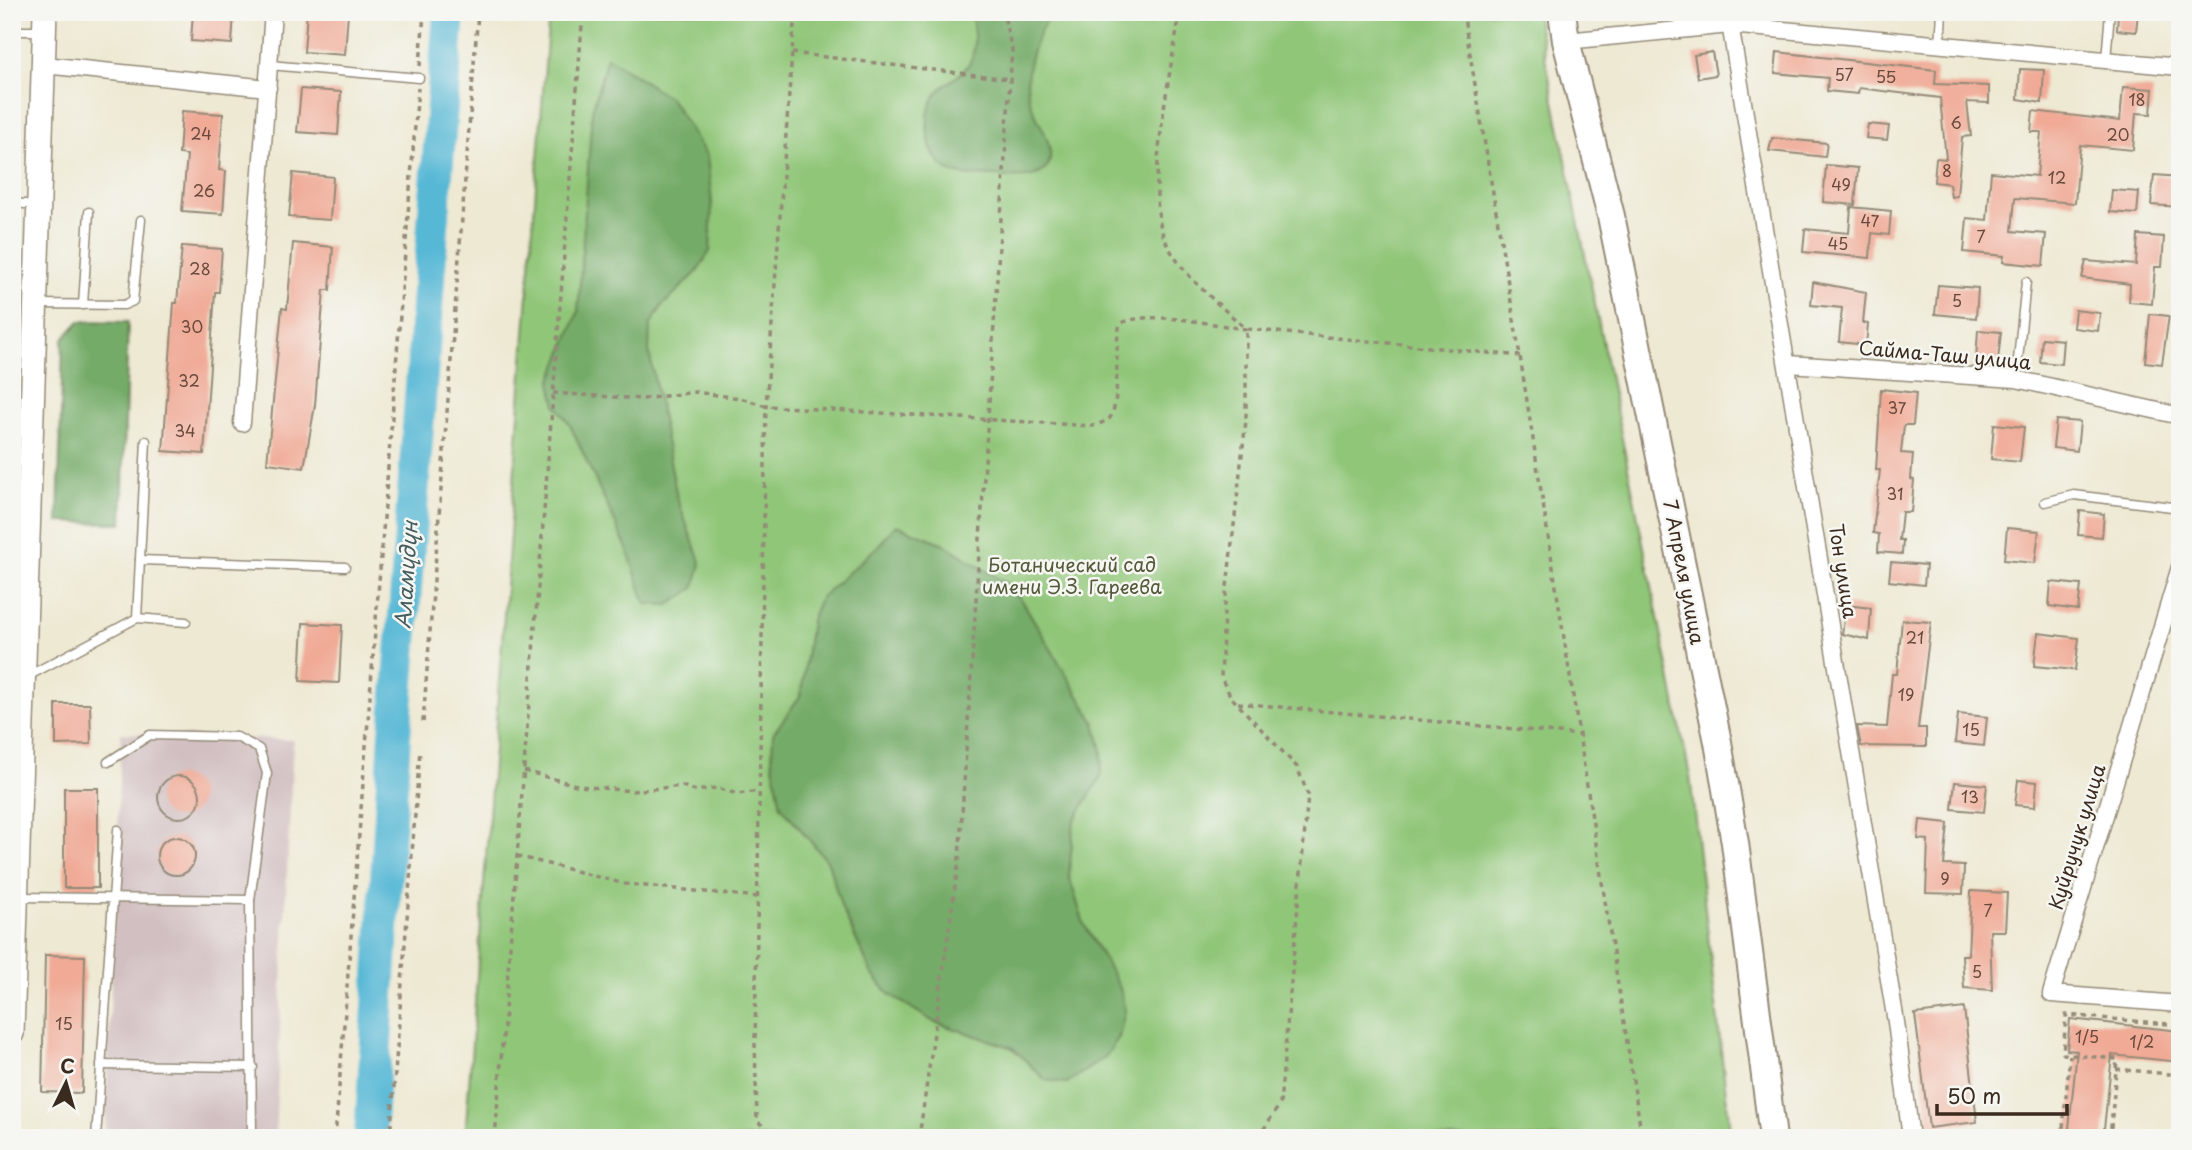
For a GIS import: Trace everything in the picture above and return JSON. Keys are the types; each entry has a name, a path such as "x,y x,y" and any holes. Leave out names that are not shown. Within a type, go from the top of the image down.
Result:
{"main road":[{"name":"7 Апреля улица","path":"1562,12 1566,41 1611,216 1718,742 1735,843 1773,1138"},
{"path":"12,1033 20,685 45,22"}],"street":[{"path":"242,422 273,12"},
{"path":"1566,41 1729,19 1940,45 2180,67"},
{"name":"Тон улица","path":"1729,19 1894,1009 1910,1138"},
{"path":"44,65 268,88"},
{"name":"Сайма-Таш улица","path":"1788,364 2016,379 2180,416"},
{"name":"Куйручук улица","path":"2180,567 2051,995 2180,1004"}],"lane":[{"path":"1940,45 1942,12"},
{"path":"2106,60 2110,12"},
{"path":"12,31 45,22"},
{"path":"269,65 419,78"},
{"path":"12,203 39,205"},
{"path":"83,304 89,212"},
{"path":"36,304 124,305 133,301 141,220"},
{"path":"2016,379 2026,282"},
{"path":"137,618 146,441"},
{"path":"2045,502 2074,495 2180,508"},
{"path":"140,559 345,567"},
{"path":"20,685 137,618 186,622"},
{"path":"107,762 150,735 237,737 259,749 267,773 250,900 252,1138"},
{"path":"96,1138 118,830"},
{"path":"17,897 250,900"},
{"path":"101,1065 253,1067"}],"path":[{"path":"335,1138 424,12"},
{"path":"423,722 478,12"},
{"path":"495,1138 583,12"},
{"path":"778,1138 757,1121 757,897 766,406 795,12"},
{"path":"919,1138 959,859 1012,50 1003,12"},
{"path":"1180,12 1157,180 1157,205 1164,237 1194,281 1245,329 1246,420 1224,613 1221,678 1236,702 1297,766 1308,795 1280,1104 1258,1138"},
{"path":"1463,12 1520,356 1642,1138"},
{"path":"792,53 1009,79"},
{"path":"553,393 643,399 695,392 740,398 766,406 1093,426 1109,418 1114,408 1115,337 1119,324 1132,317 1520,356"},
{"path":"1236,702 1579,735"},
{"path":"390,1138 420,750"},
{"path":"524,771 580,786 632,791 683,786 696,791 716,788 738,794 759,791"},
{"path":"517,856 625,884 757,897"},
{"path":"2110,1138 2117,1059 2063,1054 2066,1015 2180,1025"},
{"path":"2062,1138 2070,1055"},
{"path":"2116,1069 2180,1075"}],"shaded area":[{"path":"121,733 293,740 275,1138 105,1138"}],"green space":[{"name":"Ботанический сад имени Э.З. Гареева","path":"549,12 1536,12 1690,776 1731,1138 465,1138"},
{"path":"972,12 1052,12 1037,40 1028,72 1029,100 1046,136 1050,155 1048,165 1036,175 1016,178 956,174 938,160 929,142 928,121 932,102 945,85 968,66 973,55"},
{"path":"607,57 670,98 707,156 712,203 710,251 697,272 662,306 650,326 649,351 677,498 701,564 694,588 669,605 646,604 626,546 570,425 556,405 551,382 578,312 592,111"},
{"path":"80,321 128,322 122,523 58,522 63,339"},
{"path":"896,525 942,543 1007,584 1023,602 1095,723 1102,751 1101,777 1074,821 1069,876 1084,924 1120,988 1125,1011 1119,1037 1105,1057 1067,1083 1045,1080 1013,1048 934,1022 889,994 872,974 842,909 828,862 781,806 772,760 773,734 801,695 811,620 820,598 878,546"}],"building":[{"path":"193,12 234,12 232,44 191,41"},
{"path":"307,12 348,12 345,55 304,52"},
{"path":"2118,12 2138,12 2136,32 2117,30"},
{"path":"1712,52 1716,75 1698,78 1694,55"},
{"path":"1777,52 1936,70 1935,84 1989,86 1989,103 1967,102 1971,136 1962,137 1957,196 1951,197 1949,184 1934,182 1936,158 1946,159 1940,98 1859,88 1858,94 1827,91 1828,78 1775,73"},
{"path":"2020,69 2044,70 2042,103 2018,99"},
{"path":"2123,87 2153,89 2151,114 2136,113 2133,150 2080,145 2075,203 2015,198 2012,231 2046,234 2043,266 2003,262 2004,256 1964,252 1967,218 1987,220 1991,172 2037,176 2041,132 2031,132 2033,111 2120,121"},
{"path":"301,89 341,92 338,135 297,132"},
{"path":"182,111 223,114 219,170 226,171 223,214 182,211 187,155 179,154"},
{"path":"1868,124 1889,126 1887,140 1866,138"},
{"path":"1772,138 1827,143 1825,157 1769,151"},
{"path":"1826,165 1858,168 1855,205 1823,202"},
{"path":"293,173 333,177 330,220 289,217"},
{"path":"2154,175 2180,177 2180,207 2151,205"},
{"path":"2112,190 2139,192 2137,214 2110,212"},
{"path":"1851,207 1891,211 1889,235 1872,233 1870,258 1803,252 1805,229 1849,233"},
{"path":"2138,235 2164,237 2162,267 2155,267 2152,304 2129,302 2130,284 2082,278 2086,261 2136,265"},
{"path":"293,243 333,247 330,290 324,290 315,405 304,468 267,463 282,308 287,309"},
{"path":"182,246 222,249 219,292 215,292 204,454 163,451 174,303 177,303"},
{"path":"1813,282 1866,292 1863,323 1868,324 1866,345 1839,342 1842,308 1811,305"},
{"path":"1938,285 1978,288 1976,318 1935,314"},
{"path":"2075,310 2100,313 2098,331 2073,328"},
{"path":"2150,314 2169,316 2162,364 2145,362"},
{"path":"1978,330 2001,332 1998,361 1976,359"},
{"path":"2042,338 2063,340 2061,364 2040,362"},
{"path":"1881,389 1916,393 1913,425 1904,425 1901,453 1913,454 1911,479 1914,480 1911,512 1902,512 1899,540 1903,540 1902,554 1878,552 1879,534 1873,533 1880,470 1876,470"},
{"path":"2056,420 2080,422 2077,451 2053,448"},
{"path":"1994,424 2024,427 2020,462 1991,459"},
{"path":"2080,511 2104,514 2102,537 2078,535"},
{"path":"2007,528 2039,531 2035,563 2004,560"},
{"path":"1891,562 1926,565 1924,585 1889,581"},
{"path":"2051,582 2081,585 2078,610 2049,606"},
{"path":"1846,605 1871,608 1869,640 1842,634"},
{"path":"1902,620 1931,622 1918,728 1926,728 1926,747 1861,746 1857,726 1887,727 1892,674 1897,674"},
{"path":"303,623 342,625 339,683 300,681"},
{"path":"2038,633 2079,638 2075,670 2034,666"},
{"path":"56,704 90,704 91,744 56,745"},
{"path":"1958,714 1987,717 1984,746 1955,743"},
{"path":"179,776 194,782 200,797 194,812 179,818 164,812 158,797 164,782"},
{"path":"2018,780 2037,782 2035,807 2015,805"},
{"path":"1955,782 1987,785 1984,812 1952,809"},
{"path":"64,788 98,788 98,888 64,888"},
{"path":"1920,820 1948,823 1944,865 1964,866 1963,894 1926,893 1928,840 1918,839"},
{"path":"176,837 190,842 195,856 190,870 176,875 162,870 157,856 162,842"},
{"path":"1971,891 2007,893 2005,931 1990,931 1992,990 1964,988 1962,955 1968,955"},
{"path":"45,955 85,956 82,1093 42,1092"},
{"path":"1964,1008 1977,1122 1929,1128 1915,1014"},
{"path":"2070,1019 2180,1031 2180,1062 2112,1055 2103,1138 2068,1138 2077,1051 2067,1050"}],"waterway":[{"name":"Аламүдүн","path":"370,1138 395,735 449,12"}]}
